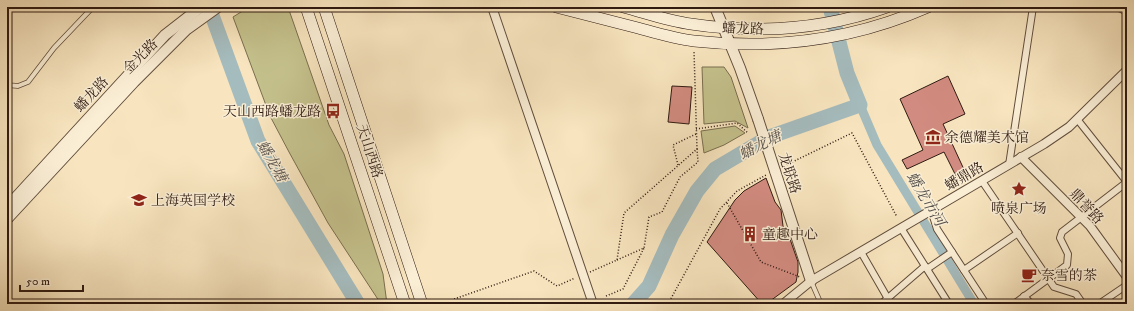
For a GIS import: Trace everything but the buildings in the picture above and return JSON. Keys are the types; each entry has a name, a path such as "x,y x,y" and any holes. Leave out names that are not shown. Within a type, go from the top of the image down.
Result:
{"main road":[{"name":"天山西路","path":"306,7 405,304"},
{"name":"天山西路","path":"324,7 422,304"},
{"name":"蟠龙路","path":"556,7 693,41 769,44 818,39 862,31 904,18 928,7"},
{"name":"蟠龙路","path":"623,7 670,20 724,28 774,29 812,26 857,18 887,7"}],"street":[{"name":"蟠龙路","path":"7,207 165,35 184,26 201,7"},
{"name":"金光路","path":"7,219 184,26 218,7"},
{"path":"492,7 593,304"},
{"name":"龙联路","path":"714,7 730,43 758,119 811,281"},
{"path":"1009,165 1033,7"},
{"path":"1118,7 1127,12"},
{"name":"蟠鼎路","path":"783,304 811,281 1044,144 1077,119 1127,70"},
{"path":"1014,304 1067,265 1068,254 1060,238 1062,232 1127,182 1077,119"},
{"name":"鼎誉路","path":"1022,157 1090,226 1127,277"},
{"path":"982,181 1054,287 1076,294 1084,304"},
{"path":"931,210 937,229 986,304"},
{"path":"901,228 948,304"},
{"path":"964,270 1018,234"},
{"path":"861,252 890,301"},
{"path":"881,304 890,301 926,268 952,252"},
{"path":"1099,304 1127,285"},
{"path":"1024,296 1031,304"}],"lane":[{"path":"7,85 18,86 28,82 54,48 93,7"},
{"path":"811,281 821,304"}],"path":[{"path":"606,296 623,289 644,248 649,217 662,212 680,177 698,162 693,41"},
{"path":"696,128 737,123 748,133"},
{"path":"678,165 673,145 696,134"},
{"path":"617,260 624,213 697,149"},
{"path":"726,202 761,262 811,281"},
{"path":"440,304 534,271 557,286 644,248"}],"shaded area":[{"path":"249,7 285,7 289,10 329,125 344,154 383,274 387,304 381,304 328,223 270,116 233,17"},
{"path":"702,67 724,67 731,77 748,128 735,121 704,124"},
{"path":"735,126 745,133 724,145 704,153 701,131"}],"waterway":[{"name":"蟠龙塘","path":"209,7 258,141 358,304"},
{"name":"蟠龙塘","path":"633,304 649,286 672,235 697,191 715,169 769,137 860,105 847,73 830,7"},
{"name":"蟠龙市河","path":"860,105 877,145 974,304"}],"place":[{"name":"天山西路蟠龙路","path":"333,111"},
{"name":"余德耀美术馆","path":"933,137"},
{"name":"喷泉广场","path":"1019,189"},
{"name":"上海英国学校","path":"139,200"},
{"name":"童趣中心","path":"750,234"},
{"name":"奈雪的茶","path":"1029,275"}]}
